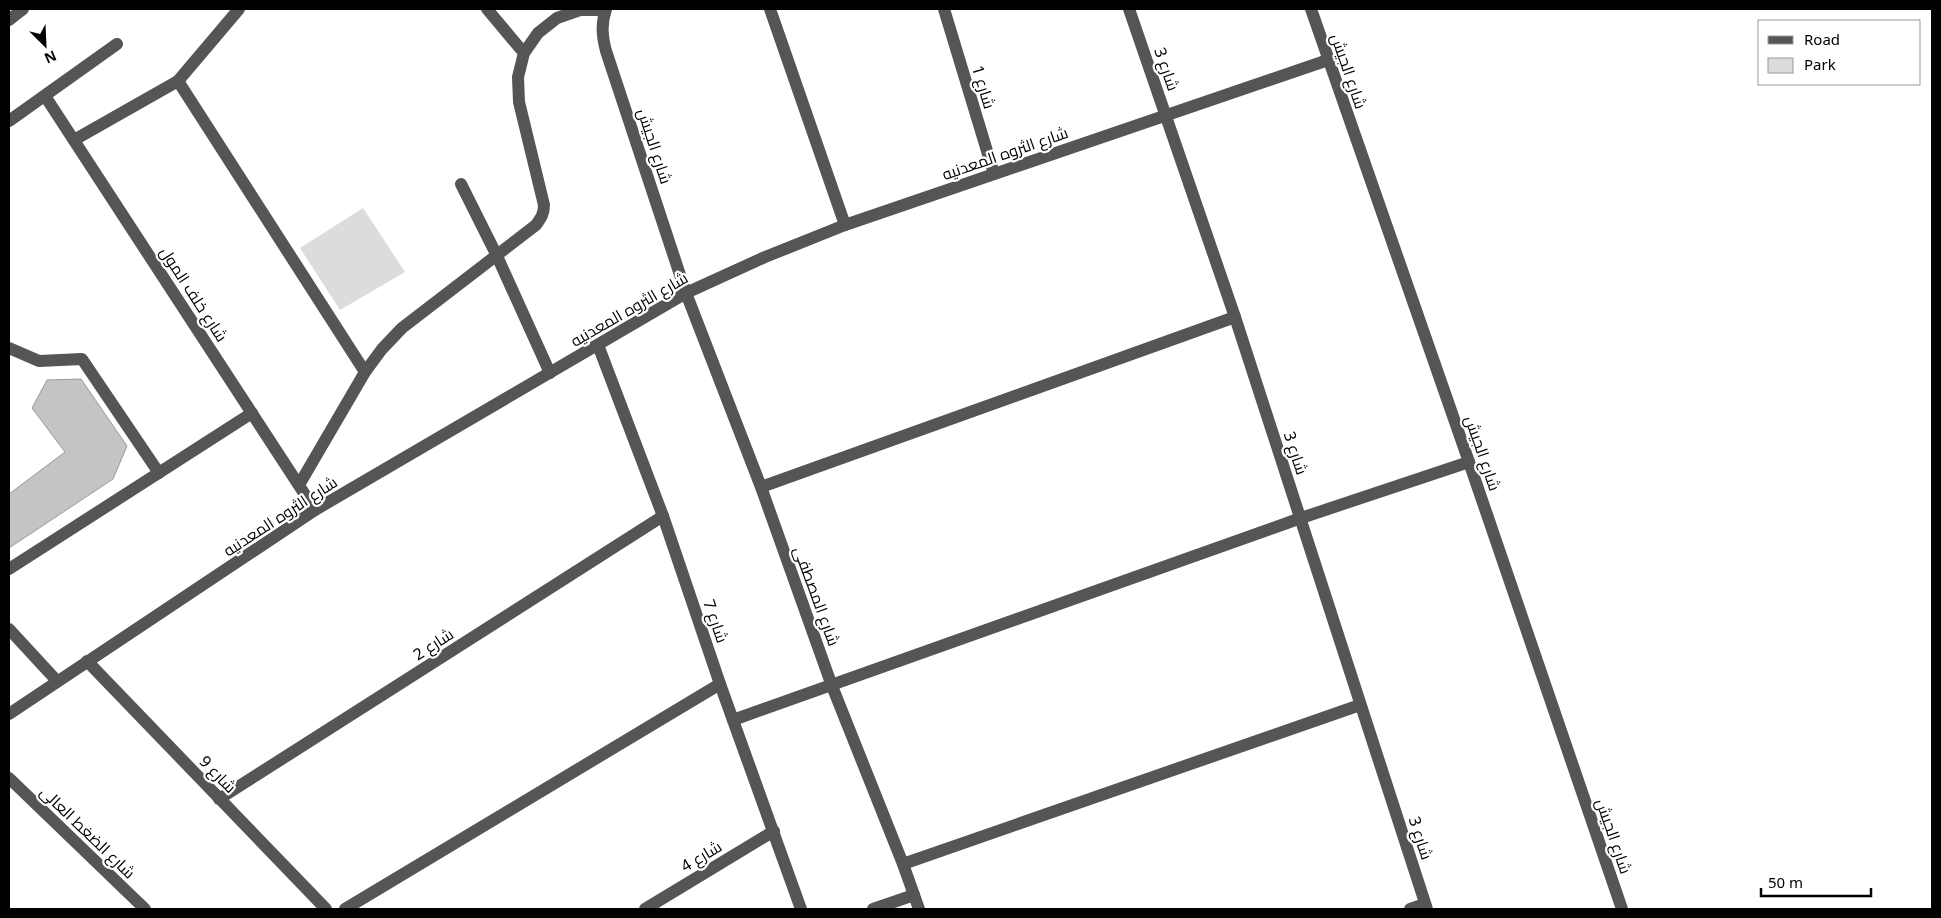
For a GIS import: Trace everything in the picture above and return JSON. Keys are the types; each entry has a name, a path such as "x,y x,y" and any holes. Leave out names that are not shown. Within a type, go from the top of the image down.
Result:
{"street":[{"path":"9,20 23,9"},
{"path":"74,140 178,81 240,9"},
{"path":"487,9 524,53"},
{"path":"770,9 845,225"},
{"name":"شارع 1","path":"944,9 994,174"},
{"name":"شارع 3","path":"1129,9 1235,317 1426,907"},
{"name":"شارع الجيش","path":"1311,9 1622,909"},
{"path":"299,485 365,372 382,348 402,328 536,225 544,213 544,205 519,102 518,77 524,53 538,33 557,18 580,10 605,10"},
{"name":"شارع الجيش","path":"605,10 602,23 602,37 606,51 686,293"},
{"path":"9,121 116,44"},
{"name":"شارع الثروه المعدنيه","path":"9,714 315,510 686,293 765,257 845,225 1328,60"},
{"path":"178,81 365,372"},
{"name":"شارع خلف المول","path":"45,96 315,510"},
{"path":"461,184 497,256 550,373"},
{"name":"شارع المصطفى","path":"686,293 761,487 832,686 919,909"},
{"path":"761,487 1235,317"},
{"name":"شارع 7","path":"598,345 663,516 720,684 801,909"},
{"path":"9,348 39,361 82,359 159,472"},
{"path":"9,569 252,412"},
{"path":"733,720 1301,518 1469,462"},
{"name":"شارع 2","path":"219,800 663,516"},
{"path":"9,629 57,681"},
{"name":"شارع 9","path":"87,661 326,909"},
{"path":"345,909 720,684"},
{"path":"903,864 1360,705"},
{"name":"شارع الضغط العالى","path":"9,778 145,909"},
{"name":"شارع 4","path":"645,909 774,831"},
{"path":"873,909 914,895"},
{"path":"1410,909 1426,907"}],"green space":[{"path":"363,208 405,272 340,310 300,248"}],"building":[{"path":"81,379 127,446 113,479 9,548 9,494 65,452 32,408 47,380"}]}
